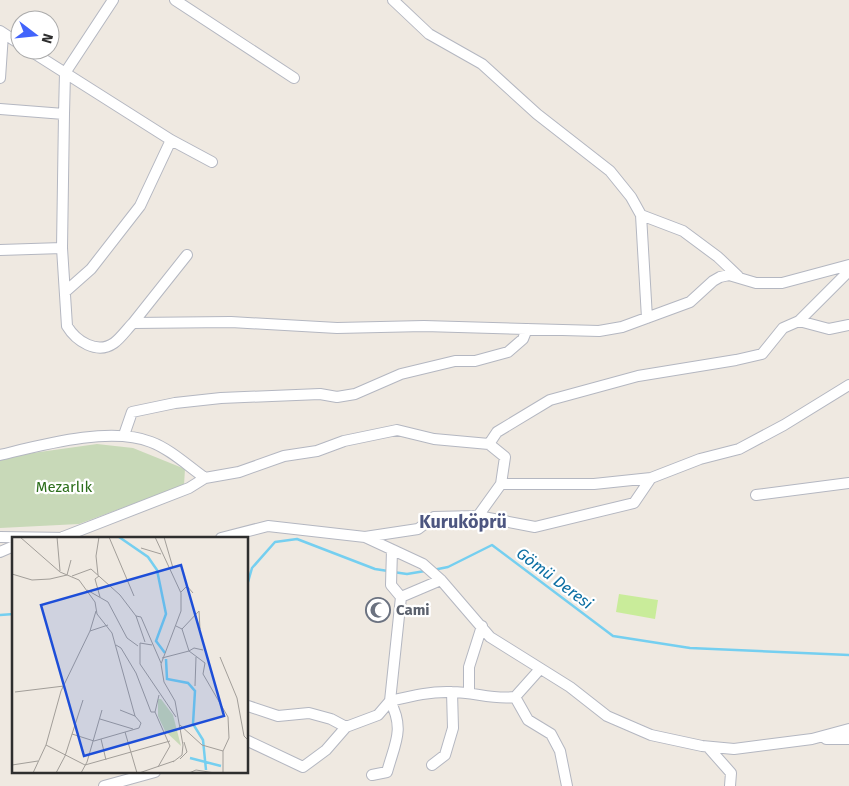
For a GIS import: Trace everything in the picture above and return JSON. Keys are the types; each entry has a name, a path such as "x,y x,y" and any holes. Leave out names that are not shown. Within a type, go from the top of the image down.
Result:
{"street":[{"path":"114,0 65,73 62,248 67,326 79,342 88,346 101,347 113,344 134,323 187,255"},
{"path":"176,0 294,78"},
{"path":"393,0 429,34 482,64 537,114 610,171 631,197 641,215 647,318"},
{"path":"0,78 2,32"},
{"path":"45,60 171,140 212,162"},
{"path":"0,110 64,114"},
{"path":"65,292 91,268 140,206 171,140"},
{"path":"641,215 683,231 718,257 738,276 756,283 782,283 849,265"},
{"path":"0,250 62,248"},
{"path":"489,444 497,432 550,400 638,376 762,354 783,328 800,321 849,271"},
{"path":"134,323 231,322 337,328 424,326 599,331 622,327 690,302 720,277 738,276"},
{"path":"800,321 829,329 849,325"},
{"path":"124,435 132,412 175,403 221,398 320,394 337,397 355,394 401,374 455,361 475,361 508,352 517,346 528,329"},
{"path":"500,484 594,484 650,478 700,459 739,449 849,385"},
{"path":"71,537 189,488 205,478 239,472 284,456 317,451 344,441 397,430 434,439 489,444 505,457 500,484 478,516"},
{"path":"0,455 62,441 124,435 152,442 205,478"},
{"path":"224,537 268,526 365,537 418,528 434,517 478,516 535,527 634,503 650,478"},
{"path":"756,495 849,483"},
{"path":"365,537 423,564 441,580 490,636 570,687 607,716 651,735 708,747 734,748 812,740 849,739"},
{"path":"0,552 12,547"},
{"path":"372,775 387,772 398,733 398,716 390,701 401,597 391,585 392,550"},
{"path":"401,597 441,580"},
{"path":"469,693 469,667 482,626"},
{"path":"249,741 303,767 326,750 346,727 378,715 390,701 424,693 452,692 500,699 514,697 540,668"},
{"path":"432,764 445,755 453,728 452,692"},
{"path":"514,697 528,720 551,734 560,751 567,786"},
{"path":"249,706 278,716 309,714 331,719 346,727"},
{"path":"812,740 849,729"},
{"path":"708,747 731,773 732,781 730,786"},
{"path":"104,786 148,774"}],"green space":[{"name":"Mezarlık","path":"97,444 133,448 185,469 184,485 79,524 0,528 0,460 11,456"},
{"path":"619,594 658,600 655,619 616,612"}],"waterway":[{"name":"Gömü Deresi","path":"249,578 252,568 275,542 297,539 375,569 388,571"},
{"name":"Gömü Deresi","path":"433,570 448,567 492,545 613,636 690,648 849,655"},
{"name":"Gömü Deresi","path":"393,572 407,574 425,571"},
{"name":"Gömü Deresi","path":"0,615 12,614"}],"place":[{"name":"Cami","path":"378,610"}],"district":[{"name":"Kuruköprü","path":"463,522"}]}
